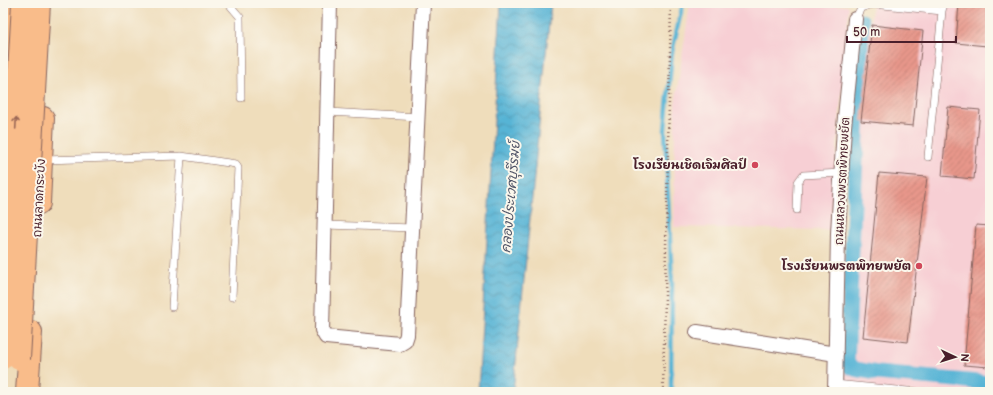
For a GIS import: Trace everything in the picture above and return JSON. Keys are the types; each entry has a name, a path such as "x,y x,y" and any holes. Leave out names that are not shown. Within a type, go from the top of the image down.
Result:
{"main road":[{"path":"3,363 22,3"},
{"path":"3,64 6,10 46,9 18,392"},
{"name":"ถนนลาดกระบัง","path":"28,392 41,160 46,9"}],"street":[{"path":"330,3 324,225 323,334 326,337 400,344 405,341 407,335 423,3"},
{"name":"ถนนหลวงพรตพิทยพยัต","path":"835,388 838,233 844,126 855,19"},
{"path":"697,332 836,354"}],"lane":[{"path":"228,3 240,17 241,98"},
{"path":"928,157 944,3"},
{"path":"855,19 861,8 873,4 942,11"},
{"path":"328,112 418,117"},
{"path":"172,307 181,156"},
{"path":"41,160 181,156 236,164 238,168 232,297"},
{"path":"796,210 798,182 803,175 842,174"},
{"path":"324,225 413,228"},
{"path":"835,388 918,392"}],"path":[{"path":"663,392 671,3"}],"shaded area":[{"name":"โรงเรียนเชิดเจิมศิลป์","path":"690,3 817,3 849,6 830,230 674,227 675,104"},
{"name":"โรงเรียนพรตพิทยพยัต","path":"873,3 990,3 990,392 844,392 853,140"}],"water":[{"name":"คลองประเวศบุรีรมย์","path":"501,3 551,3 513,392 478,392"}],"building":[{"path":"959,3 990,3 987,46 956,43"},
{"path":"872,25 923,31 913,126 861,121"},
{"path":"948,107 980,110 974,179 942,176"},
{"path":"879,173 927,177 908,342 863,337"},
{"path":"976,225 990,226 989,367 964,365"}],"waterway":[{"path":"671,392 672,283 665,130 672,52 683,3"},
{"path":"862,21 847,365 855,369 877,373 990,383"}],"place":[{"name":"โรงเรียนเชิดเจิมศิลป์","path":"755,165"},
{"name":"โรงเรียนพรตพิทยพยัต","path":"919,266"}]}
